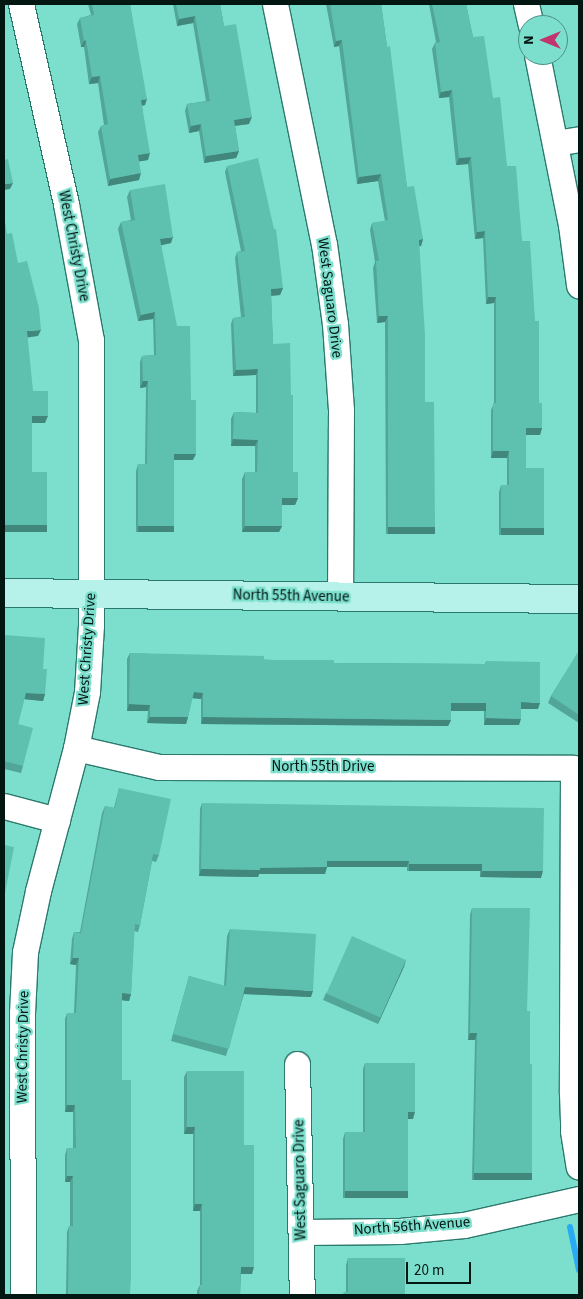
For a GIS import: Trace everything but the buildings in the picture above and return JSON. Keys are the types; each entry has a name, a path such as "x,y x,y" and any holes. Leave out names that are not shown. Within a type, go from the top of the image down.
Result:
{"street":[{"name":"West Christy Drive","path":"21,4 66,204 92,340 92,594 87,692 76,748 38,891 25,952 22,1013 23,1295"},
{"name":"West Saguaro Drive","path":"275,4 324,244 335,324 341,410 340,597"},
{"path":"538,65 555,143 579,285"},
{"path":"555,143 579,139"},
{"name":"North 55th Avenue","path":"4,592 579,599"},
{"name":"North 55th Drive","path":"76,748 159,767 573,768 572,1093 573,1131 579,1167"},
{"path":"4,806 57,820"},
{"name":"West Saguaro Drive","path":"297,1064 302,1295"},
{"name":"North 56th Avenue","path":"302,1232 400,1230 464,1224 579,1199"}],"waterway":[{"path":"570,1227 579,1270"}]}
